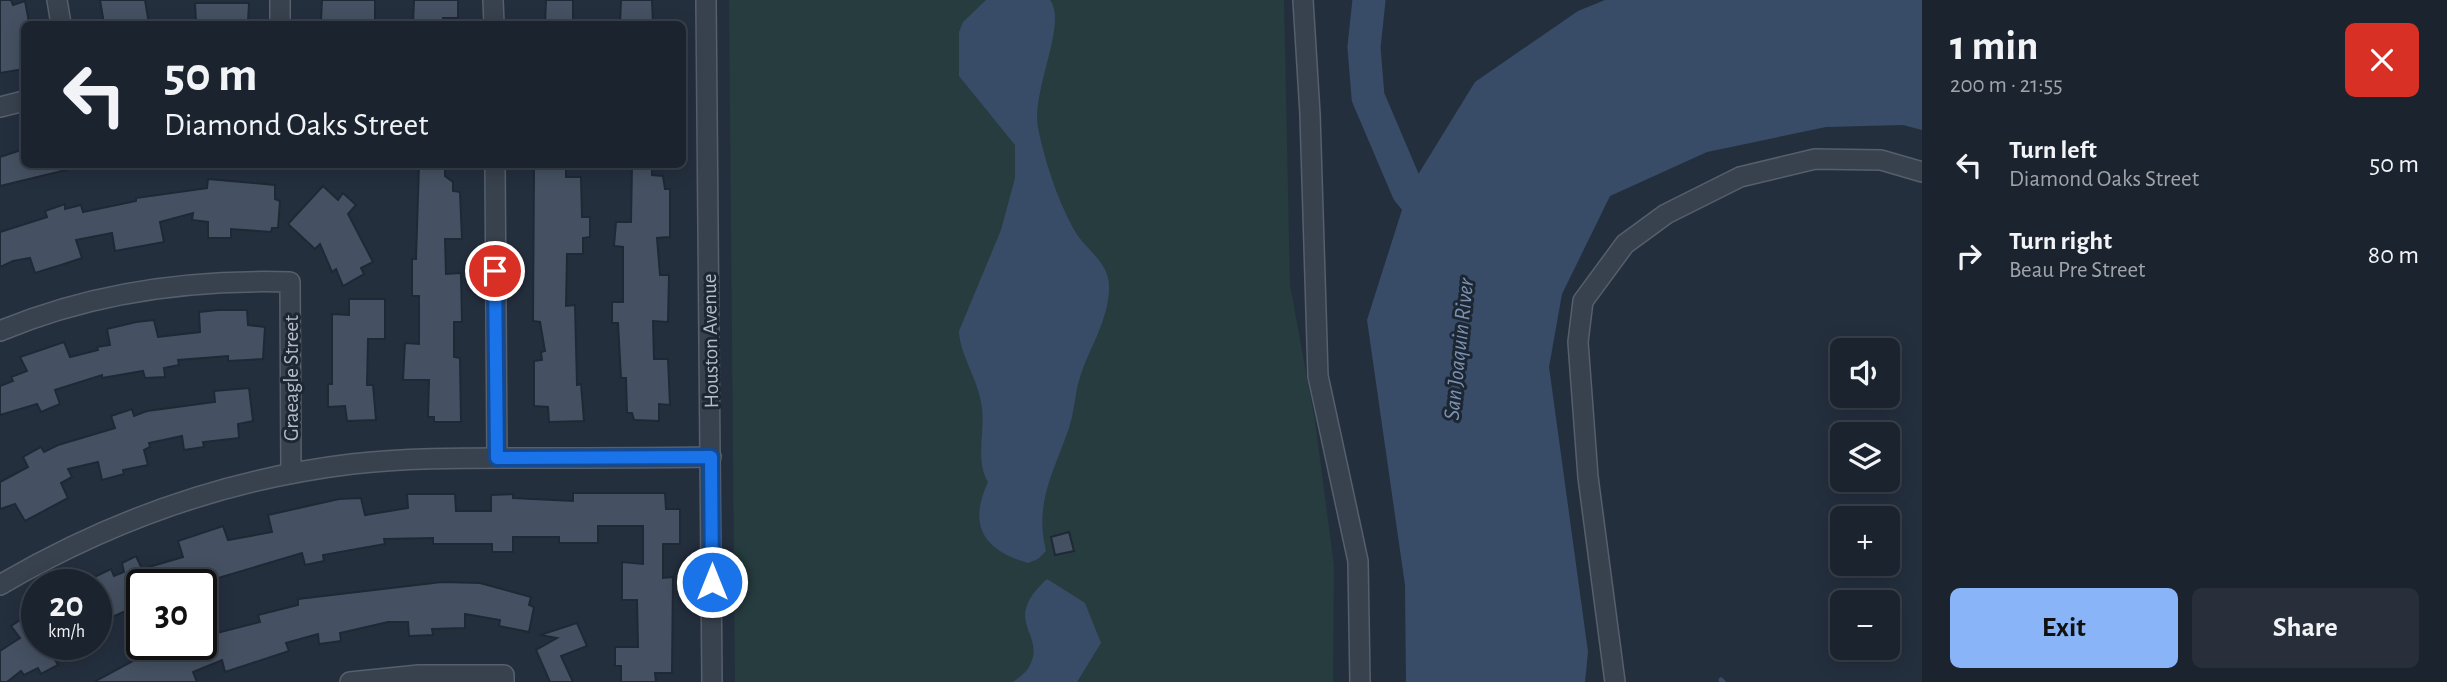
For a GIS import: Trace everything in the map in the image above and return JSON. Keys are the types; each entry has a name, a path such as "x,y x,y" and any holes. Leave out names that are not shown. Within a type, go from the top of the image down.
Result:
{"street":[{"path":"57,0 60,21"},
{"path":"280,0 280,21"},
{"path":"494,0 494,21"},
{"name":"Houston Avenue","path":"706,0 712,682"},
{"path":"1303,0 1318,376 1345,490 1358,561 1360,682"},
{"path":"0,107 21,102"},
{"path":"1615,682 1588,478 1578,342 1583,301 1625,244 1666,214 1740,177 1815,159 1881,160 1922,172"},
{"path":"495,168 497,458"},
{"name":"Graeagle Street","path":"0,331 79,303 135,290 237,281 290,282 291,473"},
{"path":"0,585 47,558 145,513 207,493 291,473 405,459 711,457"},
{"path":"350,682 419,676 504,678"}],"green space":[{"path":"729,0 1284,0 1290,285 1315,421 1334,566 1333,682 735,682"}],"water":[{"path":"986,0 1050,0 1055,24 1039,96 1038,128 1052,180 1067,216 1078,236 1102,264 1109,281 1108,302 1080,378 1069,428 1047,488 1042,517 1046,551 1038,559 1028,563 1013,558 990,543 980,523 979,511 988,482 981,456 983,417 980,398 959,331 1001,230 1015,178 1015,145 959,76 959,32 963,22"},
{"name":"San Joaquin River","path":"1605,0 1922,0 1922,130 1903,125 1826,127 1707,152 1610,196 1562,294 1549,367 1588,652 1585,682 1406,682 1405,585 1367,320 1408,191 1475,82 1578,11"},
{"path":"1047,579 1085,603 1101,643 1077,682 1013,682 1028,669 1033,655 1025,617 1033,594"}],"building":[{"path":"0,0 11,0 13,5 25,1 29,21 21,21 21,70 0,73"},
{"path":"100,0 145,0 148,21 104,21"},
{"path":"322,0 375,0 375,21 321,21"},
{"path":"414,0 458,0 458,18 413,21"},
{"path":"546,0 573,0 573,21 545,21"},
{"path":"621,0 652,0 653,21 620,21"},
{"path":"195,3 249,3 248,21 196,21"},
{"path":"21,150 21,168 66,170 0,186 0,157"},
{"path":"419,168 445,168 445,176 453,182 453,191 460,192 462,239 445,239 446,274 461,273 462,322 454,322 454,357 460,358 461,422 434,422 434,417 428,417 429,380 403,380 405,343 419,344 419,296 412,296 412,259 416,259"},
{"path":"534,168 566,168 566,177 581,177 582,217 590,217 590,237 583,238 583,254 567,254 566,306 575,305 577,385 581,384 584,421 549,422 548,407 534,406 534,361 542,360 541,352 545,351 540,322 533,321"},
{"path":"632,168 652,168 652,175 663,176 665,189 670,189 670,237 657,238 660,275 669,275 668,322 653,321 654,359 668,359 670,405 659,404 659,421 634,420 632,413 627,413 626,378 621,378 618,323 612,323 612,302 623,302 623,247 614,246 616,222 631,222"},
{"path":"208,179 275,185 275,199 280,201 278,228 272,228 271,232 231,229 231,238 208,238 208,222 192,220 193,213 160,222 164,242 115,251 112,233 76,240 82,258 35,273 30,258 0,267 0,232 47,217 45,211 65,204 65,209 81,205 83,212 136,201 136,198 207,188"},
{"path":"323,186 338,200 343,193 356,205 348,214 373,262 361,268 364,274 343,286 336,269 332,272 320,244 315,249 288,224"},
{"path":"349,299 385,299 385,339 368,339 367,385 373,385 376,420 347,421 345,406 328,407 328,384 332,384 332,314 349,315"},
{"path":"247,310 248,325 265,327 263,359 228,361 228,356 178,360 179,365 164,368 165,377 145,378 143,371 102,378 102,375 55,390 60,404 41,412 37,404 0,415 0,386 13,381 11,377 27,371 20,357 64,342 70,357 98,350 97,347 110,345 107,329 136,322 154,320 158,337 200,332 199,312"},
{"path":"249,388 253,421 238,424 239,438 203,442 204,447 184,450 182,436 149,443 150,447 144,450 148,465 123,470 124,474 102,480 98,462 68,469 72,477 61,483 68,498 25,521 15,504 0,509 0,482 28,467 23,457 41,447 44,452 58,445 115,428 111,416 132,409 134,416 147,411 215,402 214,391"},
{"path":"573,493 665,493 666,509 680,509 680,544 663,544 663,578 673,577 672,673 655,673 656,682 621,682 621,666 615,666 615,647 638,647 637,600 622,600 622,562 643,564 643,526 598,526 598,543 559,543 559,537 513,537 513,552 492,552 492,544 433,544 433,538 384,539 385,544 323,555 324,561 305,565 302,553 217,578 217,569 142,569 183,557 178,541 223,526 228,540 272,532 268,515 339,499 361,498 365,515 408,508 407,494 455,494 456,511 491,511 491,495 513,494 513,498 573,501"},
{"path":"1069,532 1074,551 1055,555 1051,537"},
{"path":"136,556 142,569 126,569 126,611 112,617 112,571 114,576 124,572 122,563"},
{"path":"442,582 480,583 531,597 529,605 534,607 529,632 499,626 500,620 465,614 465,628 432,629 433,635 409,636 408,622 388,622 340,633 341,641 319,644 318,634 286,643 289,651 225,672 222,660 193,672 197,682 94,682 135,660 217,660 217,633 260,622 258,615 298,605 298,599"},
{"path":"21,619 21,660 55,660 58,665 41,674 38,668 24,675 21,671 7,682 0,682 0,651 20,638 11,626"},
{"path":"577,623 587,646 561,656 573,682 550,682 536,650 557,638 540,635"}],"waterway":[{"path":"1369,0 1364,47 1368,97 1408,191 1436,225"}],"route":[{"path":"495,271 497,458 711,457 712,582"}]}
